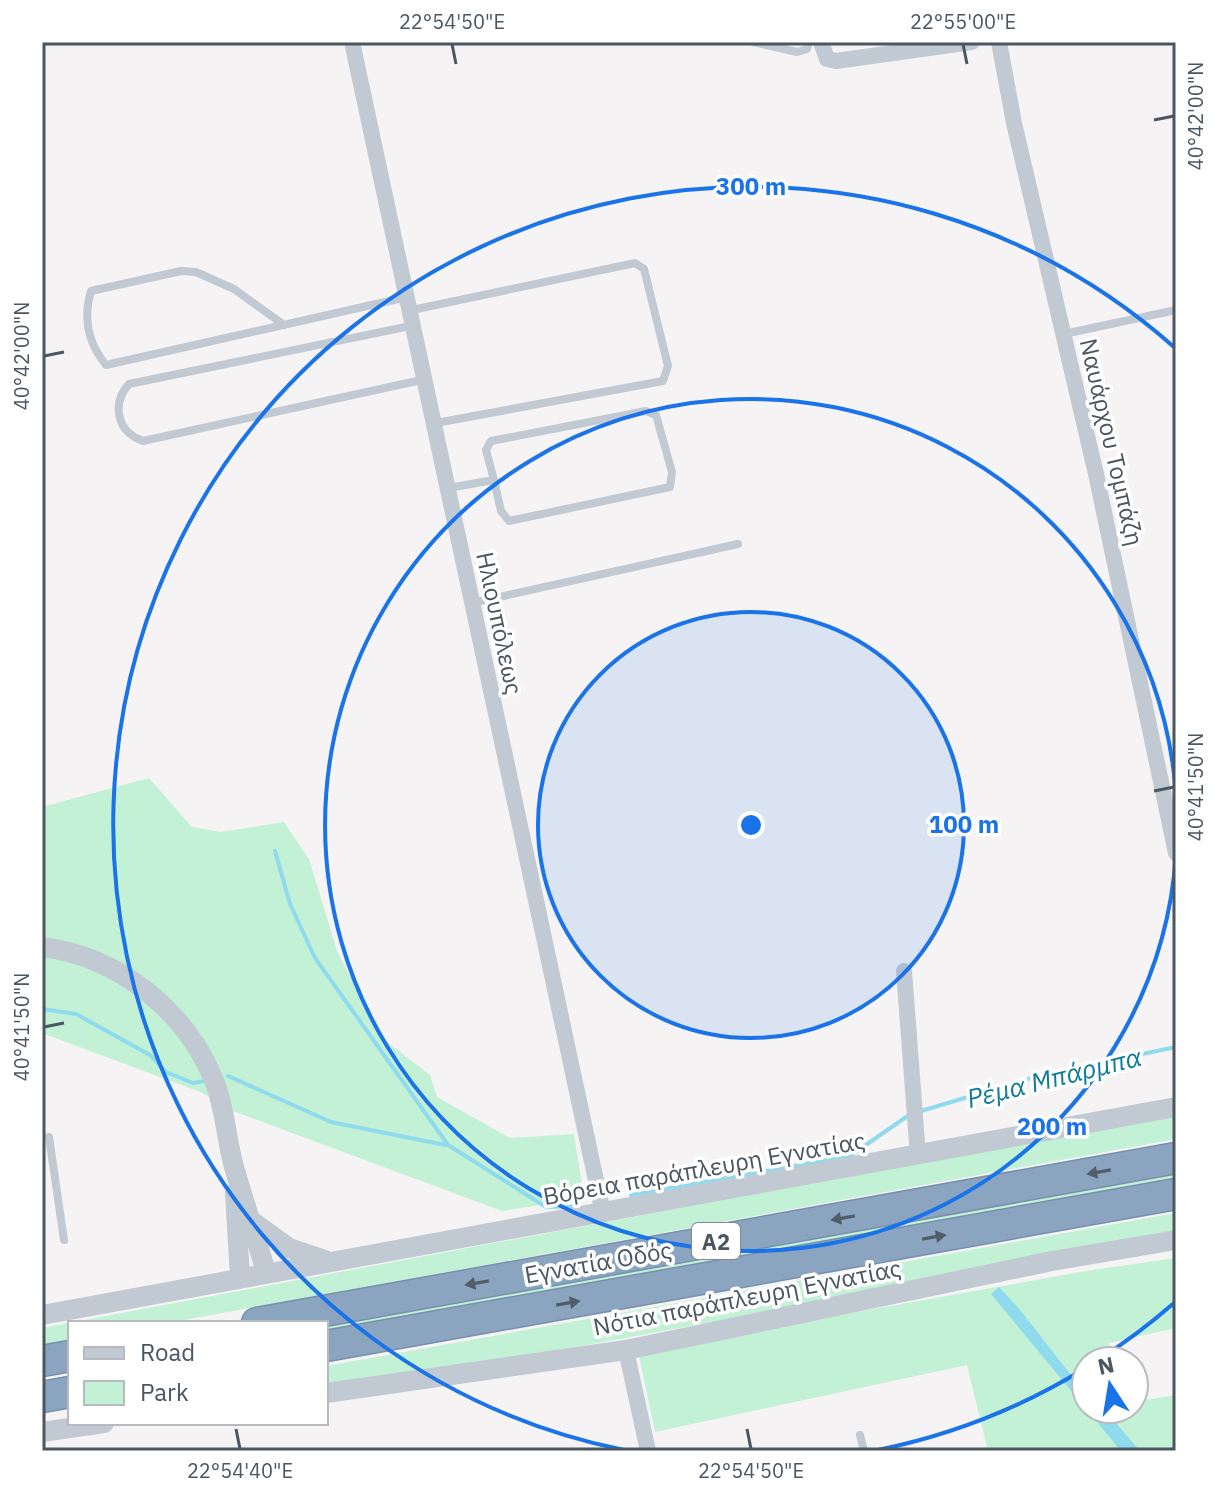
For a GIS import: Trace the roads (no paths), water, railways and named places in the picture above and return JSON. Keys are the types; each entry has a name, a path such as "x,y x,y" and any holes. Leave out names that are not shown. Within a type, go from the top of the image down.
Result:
{"highway":[{"name":"Εγνατία Οδός","path":"268,1321 1176,1158"},
{"name":"Εγνατία Οδός","path":"328,1346 1176,1194"},
{"path":"42,1361 68,1356"},
{"path":"42,1397 68,1392"}],"street":[{"name":"Ηλιουπόλεως","path":"352,42 427,379 471,603 603,1213"},
{"path":"821,42 827,59 836,61 972,42"},
{"name":"Ναυάρχου Τομπάζη","path":"999,42 1014,123 1176,853"},
{"path":"42,947 87,958 118,971 175,1019 214,1080 234,1165 266,1272"},
{"path":"904,971 918,1156"},
{"name":"Βόρεια παράπλευρη Εγνατίας","path":"42,1315 1176,1107"},
{"path":"234,1165 240,1277"},
{"path":"252,1220 289,1248 329,1261"},
{"name":"Νότια παράπλευρη Εγνατίας","path":"328,1393 626,1350 1052,1261 1176,1240"},
{"path":"626,1350 648,1451"},
{"path":"42,1432 90,1425"}],"lane":[{"path":"753,42 797,52 807,49 809,42"},
{"path":"427,379 143,441 130,434 119,416 121,395 129,384 412,311 635,263 644,269 668,366 663,381 436,423"},
{"path":"284,325 216,280 181,271 91,291 87,310 91,339 106,365 284,325 412,311"},
{"path":"1063,334 1176,310"},
{"path":"646,411 656,415 672,472 670,487 509,521 501,511 494,480 486,450 491,441 646,411"},
{"path":"448,488 494,480"},
{"path":"471,603 738,544"},
{"path":"49,1137 64,1240"},
{"path":"860,1435 864,1451"}],"water":[{"path":"999,1287 1022,1312 1070,1373 1070,1390 991,1294"},
{"path":"1099,1425 1118,1425 1140,1451 1121,1451"}],"waterway":[{"path":"275,851 290,904 315,958 448,1145 546,1207 578,1206"},
{"path":"42,1009 76,1014 150,1055 166,1072 193,1083 205,1081"},
{"name":"Ρέμα Μπάρμπα","path":"921,1111 1042,1075 1176,1047"},
{"path":"228,1076 331,1122 445,1145"},
{"path":"631,1195 850,1156 909,1115"}]}
